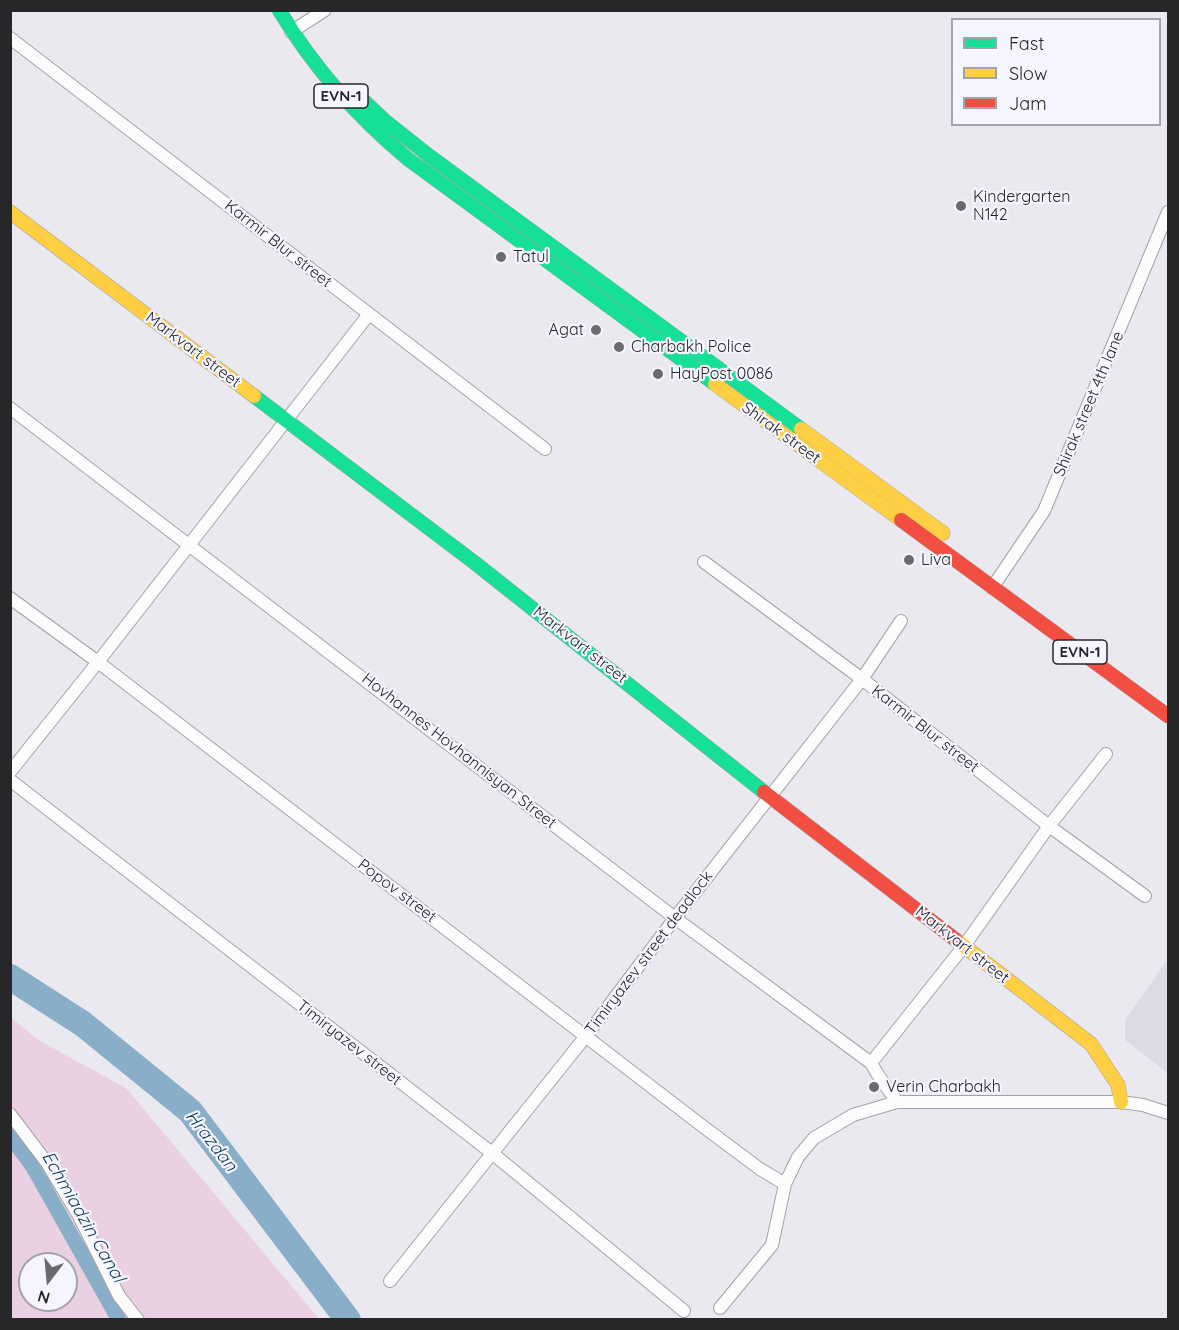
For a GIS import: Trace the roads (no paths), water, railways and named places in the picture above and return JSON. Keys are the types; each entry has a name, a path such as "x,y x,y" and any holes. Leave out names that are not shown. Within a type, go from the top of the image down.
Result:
{"main road":[{"name":"Shirak street","path":"279,10 320,50 356,93 384,120 956,543"},
{"name":"Shirak street","path":"295,10 297,28 311,61 377,134 400,153 1168,716"},
{"name":"Markvart street","path":"10,212 536,611 770,797 1091,1044 1118,1085 1121,1102"}],"street":[{"path":"297,28 325,10"},
{"name":"Karmir Blur street","path":"10,38 545,449"},
{"name":"Shirak street 4th lane","path":"992,588 1044,511 1168,212"},
{"path":"10,772 98,663 369,314"},
{"name":"Hovhannes Hovhannisyan Street","path":"10,408 675,918 871,1063 897,1102"},
{"name":"Karmir Blur street","path":"704,562 862,680 1049,826 1145,896"},
{"name":"Popov street","path":"10,598 741,1155 785,1184"},
{"name":"Timiryazev street deadlock","path":"390,1281 586,1036 675,918 862,680 901,621"},
{"path":"871,1063 964,946 1049,826 1106,754"},
{"name":"Timiryazev street","path":"10,780 492,1153 684,1311"},
{"path":"720,1308 772,1245 785,1184 798,1157 814,1138 853,1115 897,1102 1121,1102 1143,1105 1168,1113"},
{"path":"10,1114 47,1163 79,1216 119,1296 138,1320"}],"waterway":[{"name":"Hrazdan","path":"10,977 83,1024 190,1111 348,1320"},
{"name":"Echmiadzin Canal","path":"10,1136 33,1167 119,1320"}],"place":[{"name":"Kindergarten N142","path":"961,206"},
{"name":"Tatul","path":"501,257"},
{"name":"Agat","path":"596,330"},
{"name":"Charbakh Police","path":"619,347"},
{"name":"HayPost 0086","path":"658,374"},
{"name":"Liva","path":"909,560"},
{"name":"Verin Charbakh","path":"874,1087"}]}
